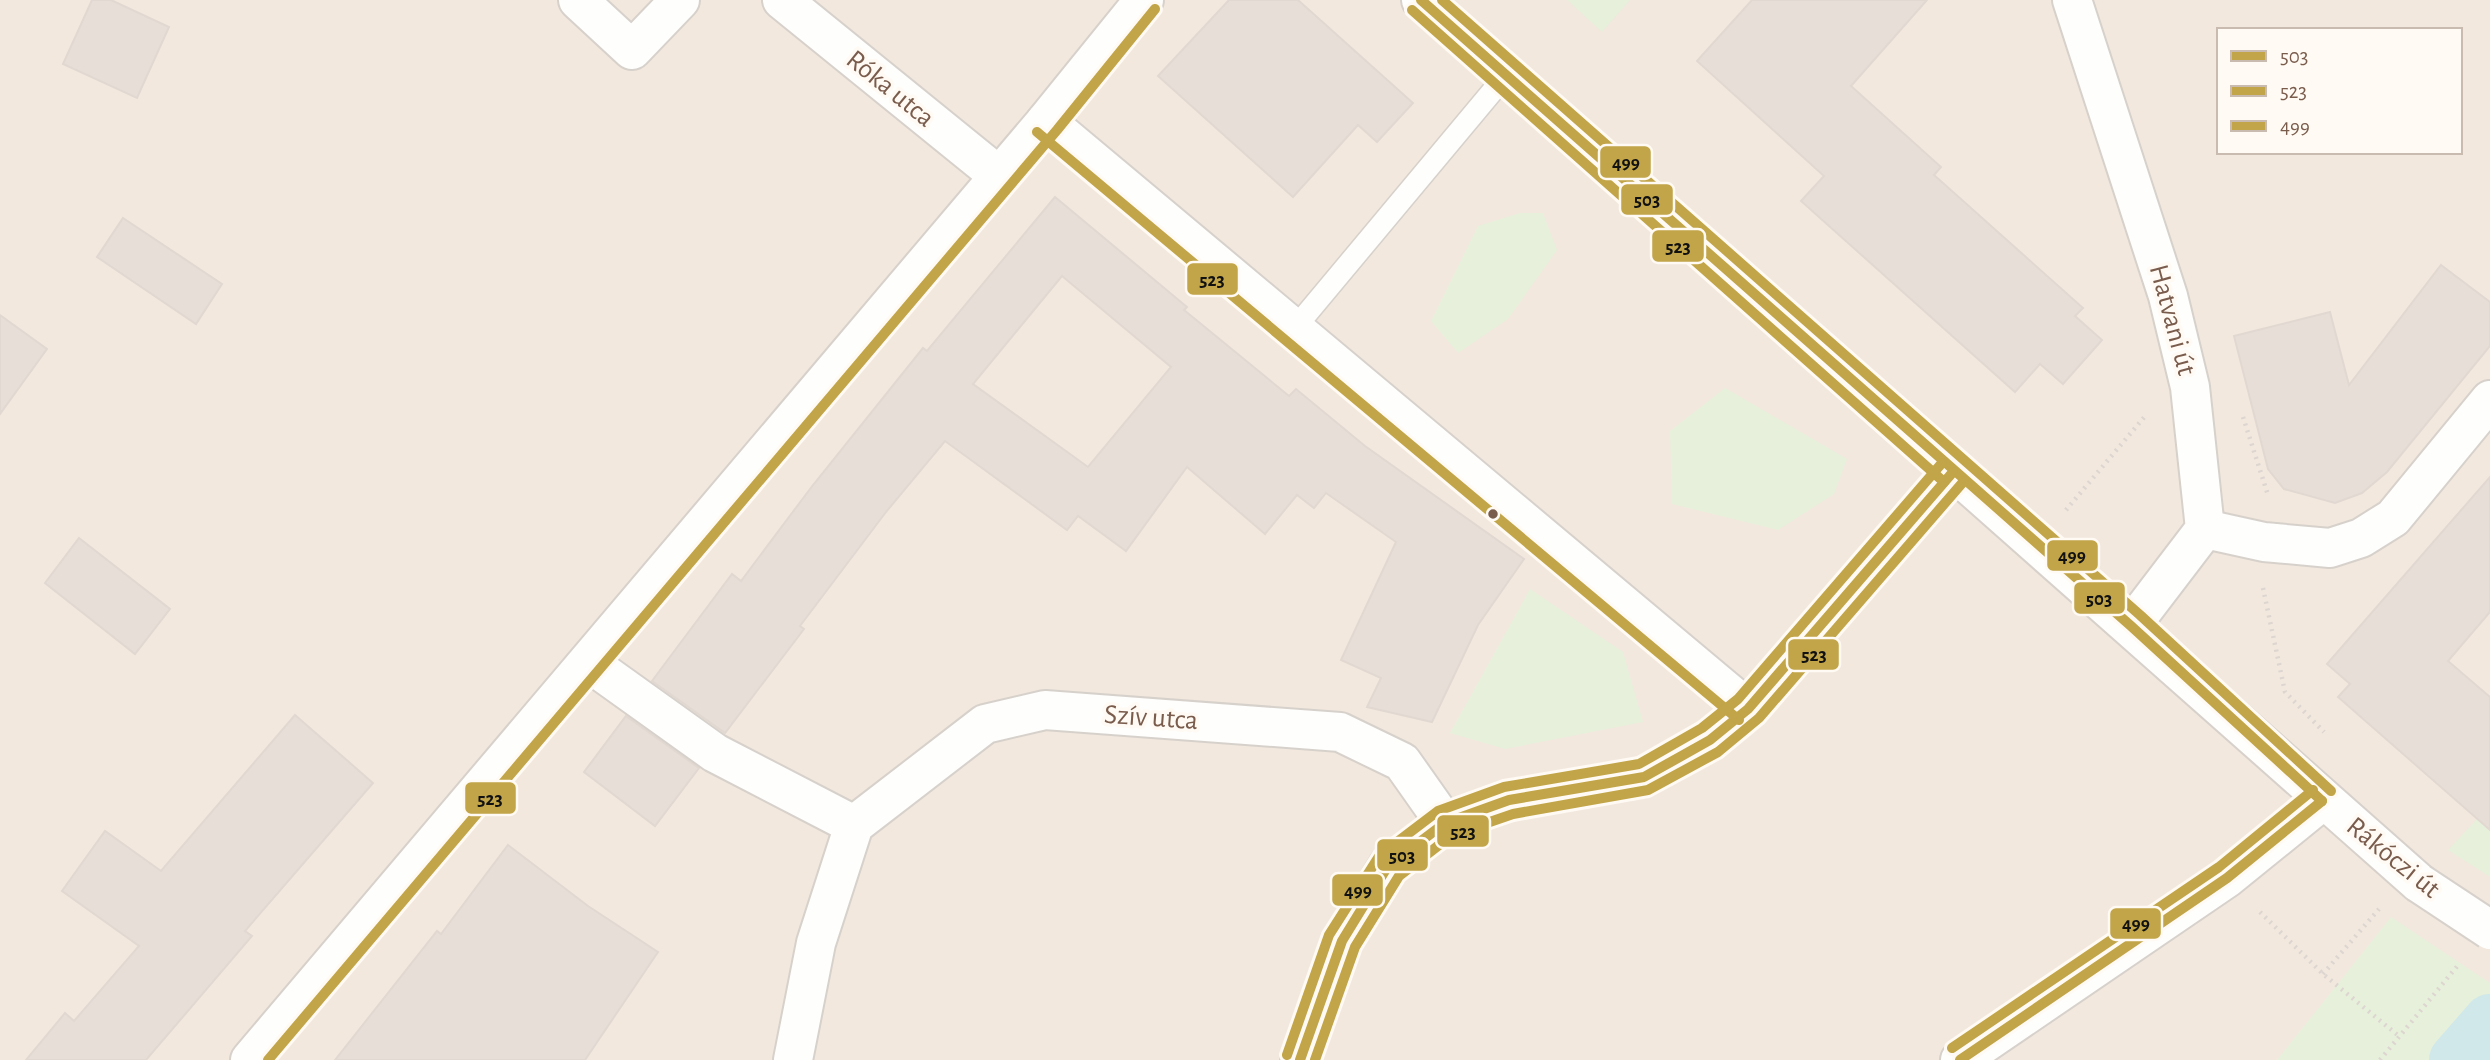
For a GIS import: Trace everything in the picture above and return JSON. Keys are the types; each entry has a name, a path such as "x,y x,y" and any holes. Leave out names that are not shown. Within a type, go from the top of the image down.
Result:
{"street":[{"path":"578,0 632,50 680,0"},
{"name":"Róka utca","path":"782,0 999,176"},
{"path":"250,1060 1046,121 1144,0"},
{"name":"Rákóczi út","path":"1421,0 2131,626 2322,801 2419,883 2478,943"},
{"name":"Hatvani út","path":"2073,0 2168,296 2190,387 2205,529"},
{"path":"1046,121 1748,709"},
{"path":"2131,626 2205,529 2263,542 2330,548 2361,538 2393,518 2490,400"},
{"path":"1300,1060 1342,941 1388,866 1445,823 1509,800 1644,777 1710,740 1748,709 1954,472"},
{"path":"587,662 715,753 854,825 816,943 793,1060"},
{"name":"Szív utca","path":"854,825 985,724 1045,710 1340,732 1402,762 1445,823"},
{"path":"1960,1060 2227,878 2322,801"}],"lane":[{"path":"1294,329 1506,75"}],"path":[{"path":"2227,878 2323,974 2400,1037"},
{"path":"2323,974 2383,904 2389,908"},
{"path":"2380,1060 2478,943"}],"shaded area":[{"path":"0,0 2490,0 2490,1060 0,1060"}],"green space":[{"path":"1567,0 1630,0 1602,32"},
{"path":"1520,213 1543,213 1557,250 1508,319 1458,353 1431,321 1478,226"},
{"path":"1725,388 1847,459 1834,494 1778,530 1672,504 1670,431"},
{"path":"1530,589 1623,652 1643,722 1505,749 1450,733"},
{"path":"2490,805 2490,877 2448,850"},
{"path":"2391,917 2490,983 2490,1060 2277,1060"}],"building":[{"path":"92,0 111,0 169,27 137,98 63,64"},
{"path":"1229,0 1298,0 1413,103 1377,142 1358,125 1293,197 1158,76"},
{"path":"1752,0 1927,0 1851,86 1941,167 1934,175 2083,308 2075,316 2102,340 2063,384 2040,364 2015,392 1801,201 1824,176 1697,61"},
{"path":"1055,197 1187,307 1184,310 1289,396 1296,389 1365,446 1524,559 1478,625 1432,722 1367,707 1381,678 1341,660 1396,542 1326,493 1314,508 1297,495 1265,534 1187,467 1126,551 1078,516 1067,530 945,441 886,512 800,626 804,629 725,733 652,681 732,574 741,581 813,485 923,348 927,351","holes":["1062,276 1171,367 1088,467 973,384"]},
{"path":"123,218 222,284 196,324 97,257"},
{"path":"2441,265 2490,302 2490,346 2387,472 2362,493 2335,503 2284,489 2268,469 2234,336 2330,312 2349,385"},
{"path":"0,315 47,349 0,414"},
{"path":"2490,477 2490,612 2448,661 2490,697 2490,830 2338,697 2350,684 2327,664"},
{"path":"79,538 170,609 135,654 45,583"},
{"path":"295,715 373,783 245,931 252,936 146,1060 26,1060 65,1013 74,1021 139,946 62,891 105,831 161,871"},
{"path":"626,716 699,768 655,826 584,772"},
{"path":"508,845 588,906 658,952 585,1060 335,1060 437,931 441,934"}],"waterway":[{"path":"2456,1060 2490,1021"}],"transit line":[{"name":"503","path":"1421,0 2131,626 2322,801"},
{"name":"499","path":"1442,0 2140,615 2331,791"},
{"name":"523","path":"268,1060 1057,130 1155,9"},
{"name":"523","path":"1412,10 1944,482"},
{"name":"523","path":"1037,132 1739,720"},
{"name":"499","path":"1287,1055 1329,935 1380,855 1438,811 1504,787 1639,764 1702,728 1738,699 1942,463"},
{"name":"503","path":"1300,1060 1342,941 1388,866 1445,823 1509,800 1644,777 1710,740 1748,709 1953,472"},
{"name":"523","path":"1315,1060 1355,947 1399,876 1452,835 1513,814 1648,790 1718,752 1759,718 1964,481"},
{"name":"499","path":"1952,1048 2219,867 2313,790"},
{"name":"503","path":"1960,1060 2227,878 2322,801"}]}
